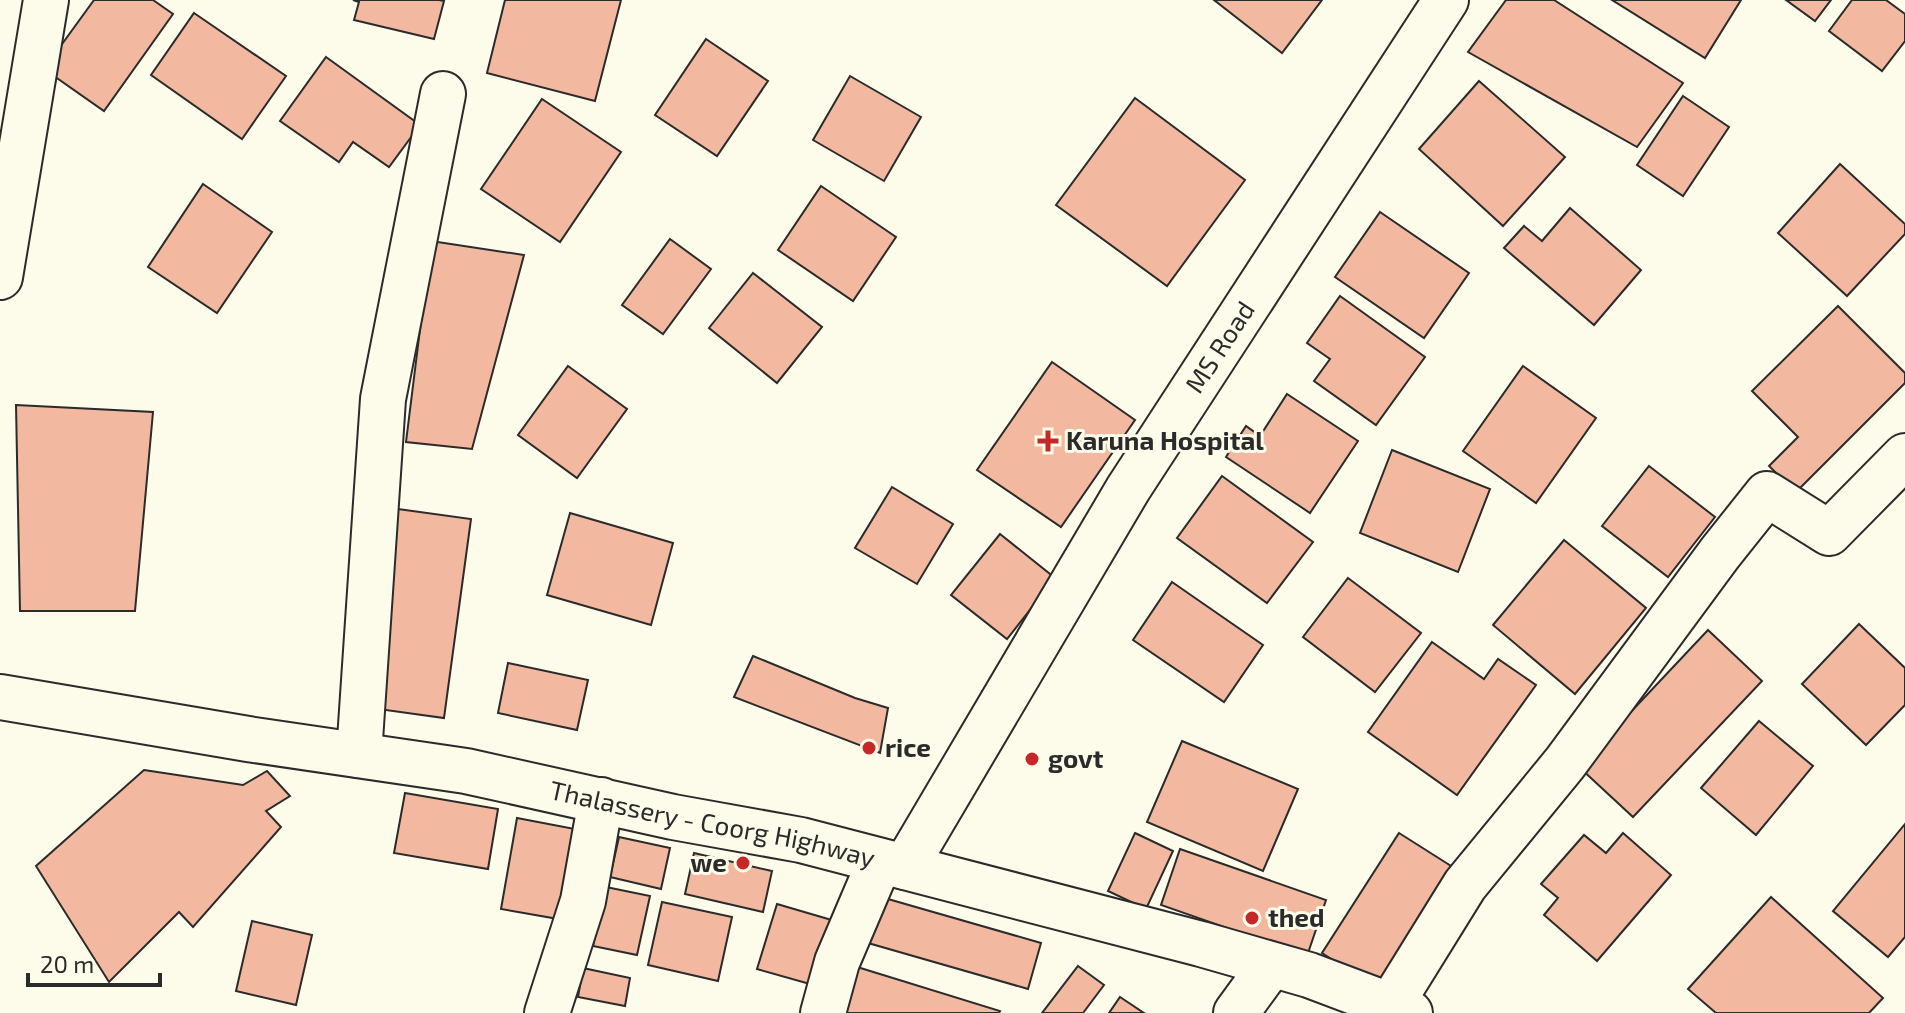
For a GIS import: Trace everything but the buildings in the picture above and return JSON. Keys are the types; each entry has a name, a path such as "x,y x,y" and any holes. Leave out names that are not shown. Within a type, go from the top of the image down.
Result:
{"street":[{"path":"0,277 46,0"},
{"name":"MS Road","path":"823,1013 837,962 893,864 1128,489 1446,0"},
{"path":"359,755 383,399 443,94"},
{"path":"1400,1009 1465,885 1565,763 1767,494 1829,533 1905,456"},
{"name":"Thalassery - Coorg Highway","path":"0,697 248,739 466,771 673,817 801,840 1113,920 1309,975 1400,1009"},
{"path":"547,1013 583,901 601,800"},
{"path":"1236,1013 1271,965"}],"place":[{"name":"Karuna Hospital","path":"1048,441"},
{"name":"rice","path":"869,748"},
{"name":"govt","path":"1032,759"},
{"name":"we","path":"743,863"},
{"name":"thed","path":"1252,918"}]}
